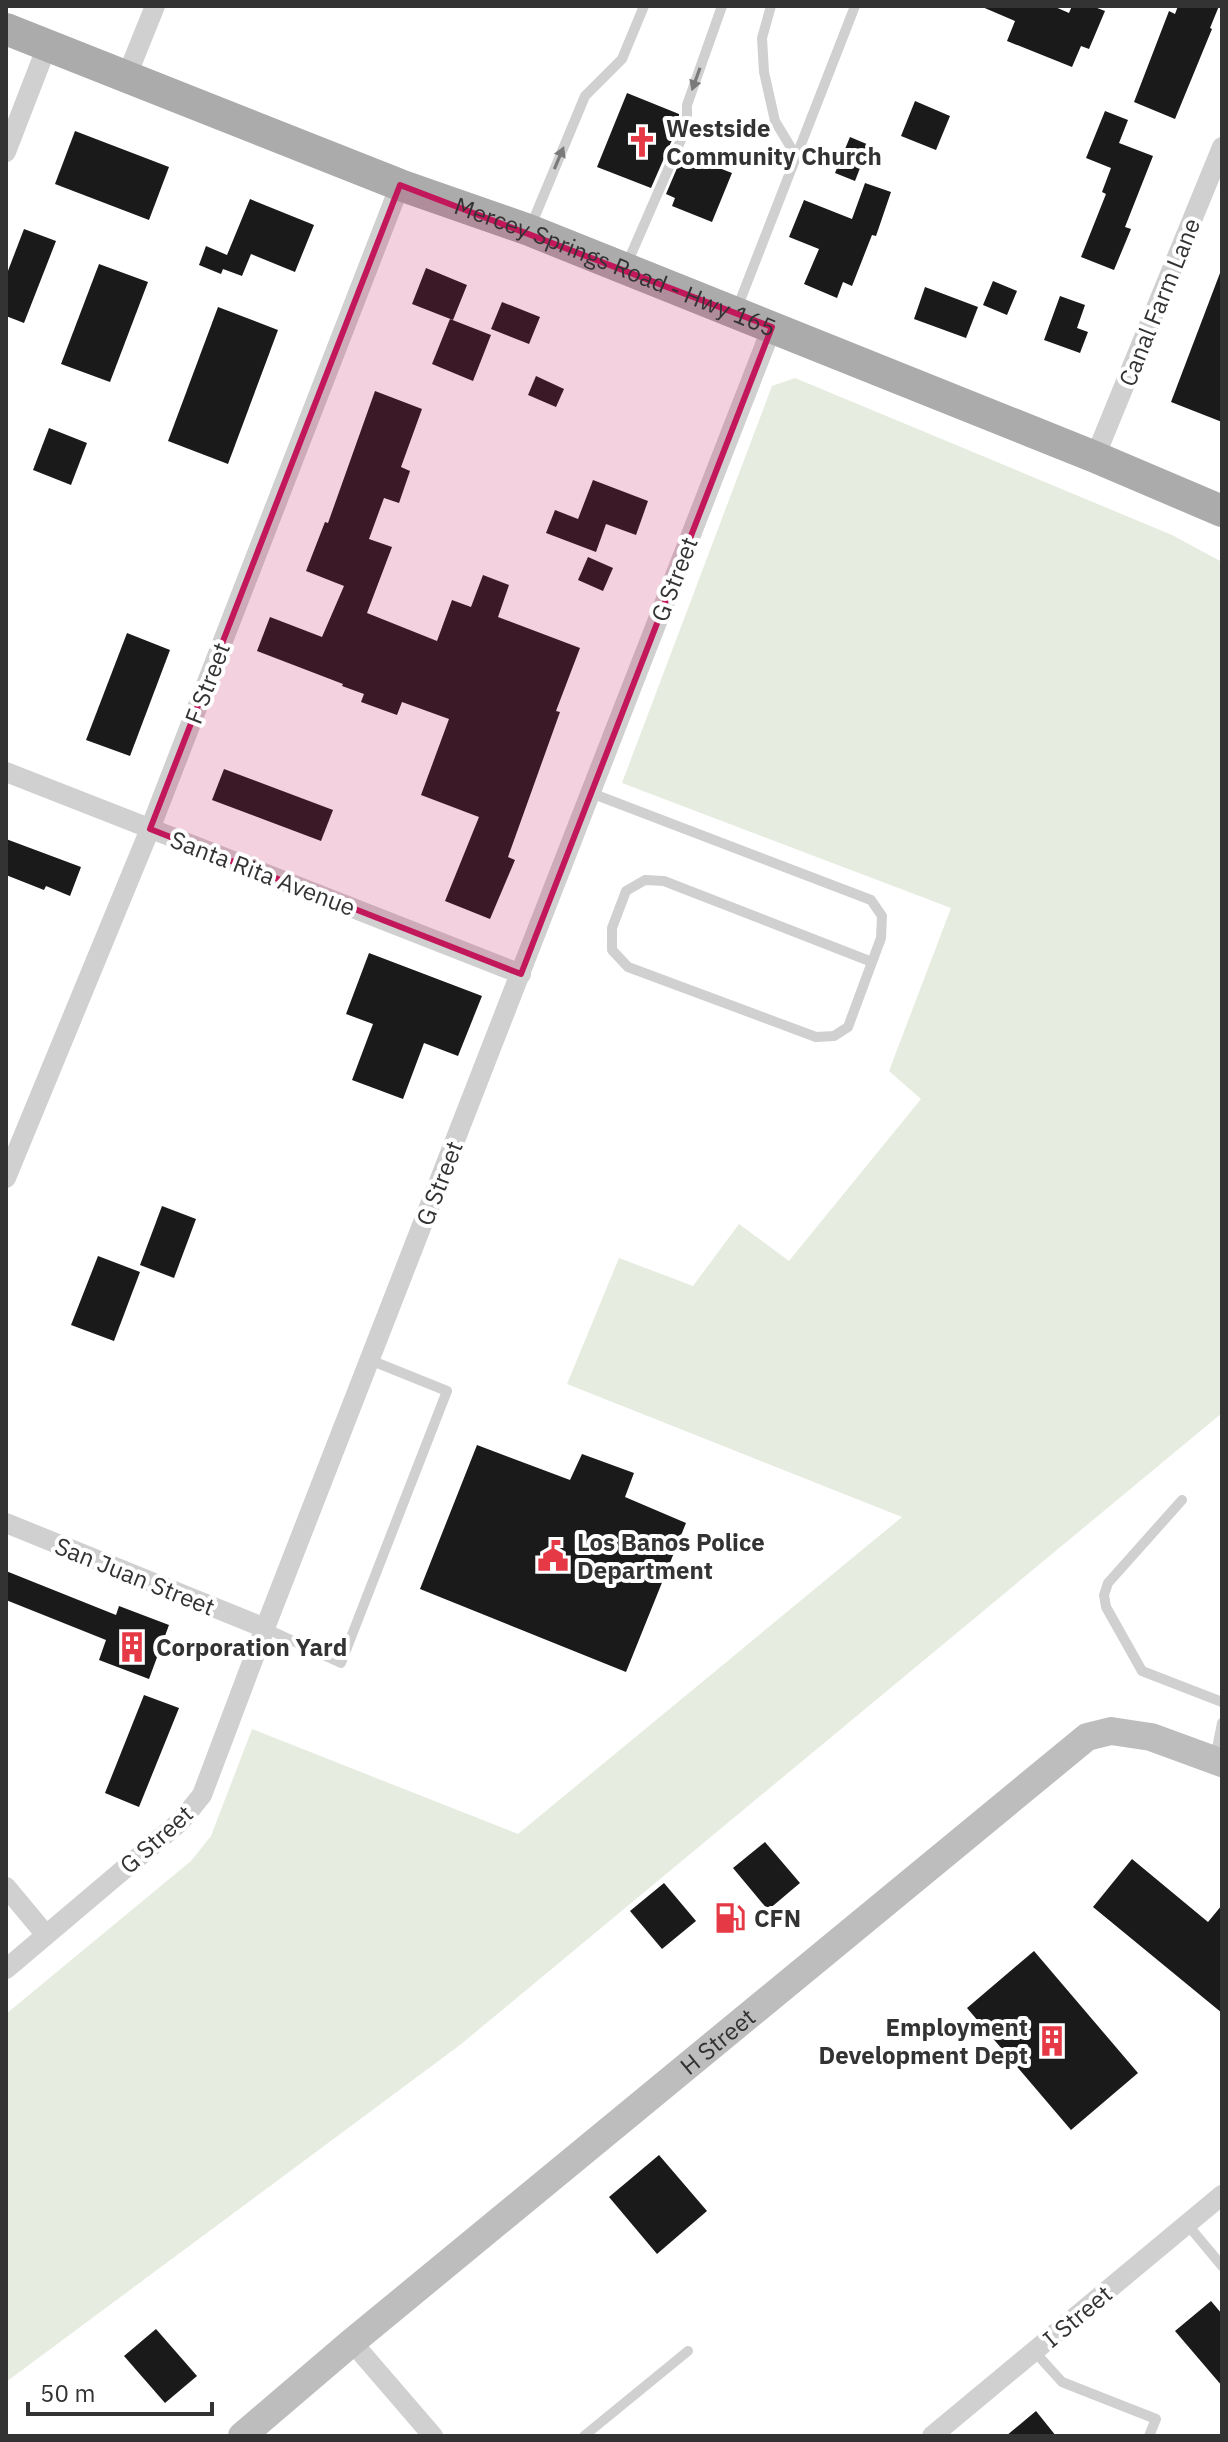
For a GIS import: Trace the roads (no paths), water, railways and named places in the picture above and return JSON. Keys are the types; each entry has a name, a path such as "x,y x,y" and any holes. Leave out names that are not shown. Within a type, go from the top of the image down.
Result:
{"main road":[{"name":"Mercey Springs Road - Hwy 165","path":"6,29 400,185 529,230 1222,511"}],"street":[{"path":"126,78 155,6"},
{"path":"6,152 47,46"},
{"name":"Canal Farm Lane","path":"1095,457 1222,147"},
{"name":"F Street","path":"6,1178 150,829 400,185"},
{"name":"G Street","path":"6,1969 181,1821 202,1795 772,327"},
{"name":"Santa Rita Avenue","path":"6,772 521,974"},
{"name":"San Juan Street","path":"6,1523 265,1628"},
{"name":"H Street","path":"242,2436 1087,1737 1111,1731 1151,1737 1218,1761"},
{"path":"6,1887 46,1935"},
{"name":"I Street","path":"932,2436 1222,2195"},
{"path":"352,2342 433,2436"}],"lane":[{"path":"529,230 585,96 622,59 644,6"},
{"path":"625,269 687,126 687,105 722,6"},
{"path":"771,6 762,38 764,72 775,121 796,156"},
{"path":"736,313 855,6"},
{"path":"591,793 871,900 882,916 881,938 848,1027 834,1036 816,1037 628,967 612,950 612,928 626,891 645,880 664,881 872,962"},
{"path":"265,1628 341,1663 447,1391 370,1360"},
{"path":"1182,1500 1108,1583 1104,1595 1106,1607 1142,1671 1222,1702"},
{"path":"1218,1761 1222,1723"},
{"path":"1187,2224 1222,2266"},
{"path":"584,2436 688,2351"},
{"path":"1034,2351 1062,2382 1156,2419 1149,2436"}],"place":[{"name":"Westside Community Church","path":"642,142"},
{"name":"Los Banos Police Department","path":"553,1556"},
{"name":"Corporation Yard","path":"132,1647"},
{"name":"CFN","path":"730,1918"},
{"name":"Employment Development Dept","path":"1052,2041"}]}
